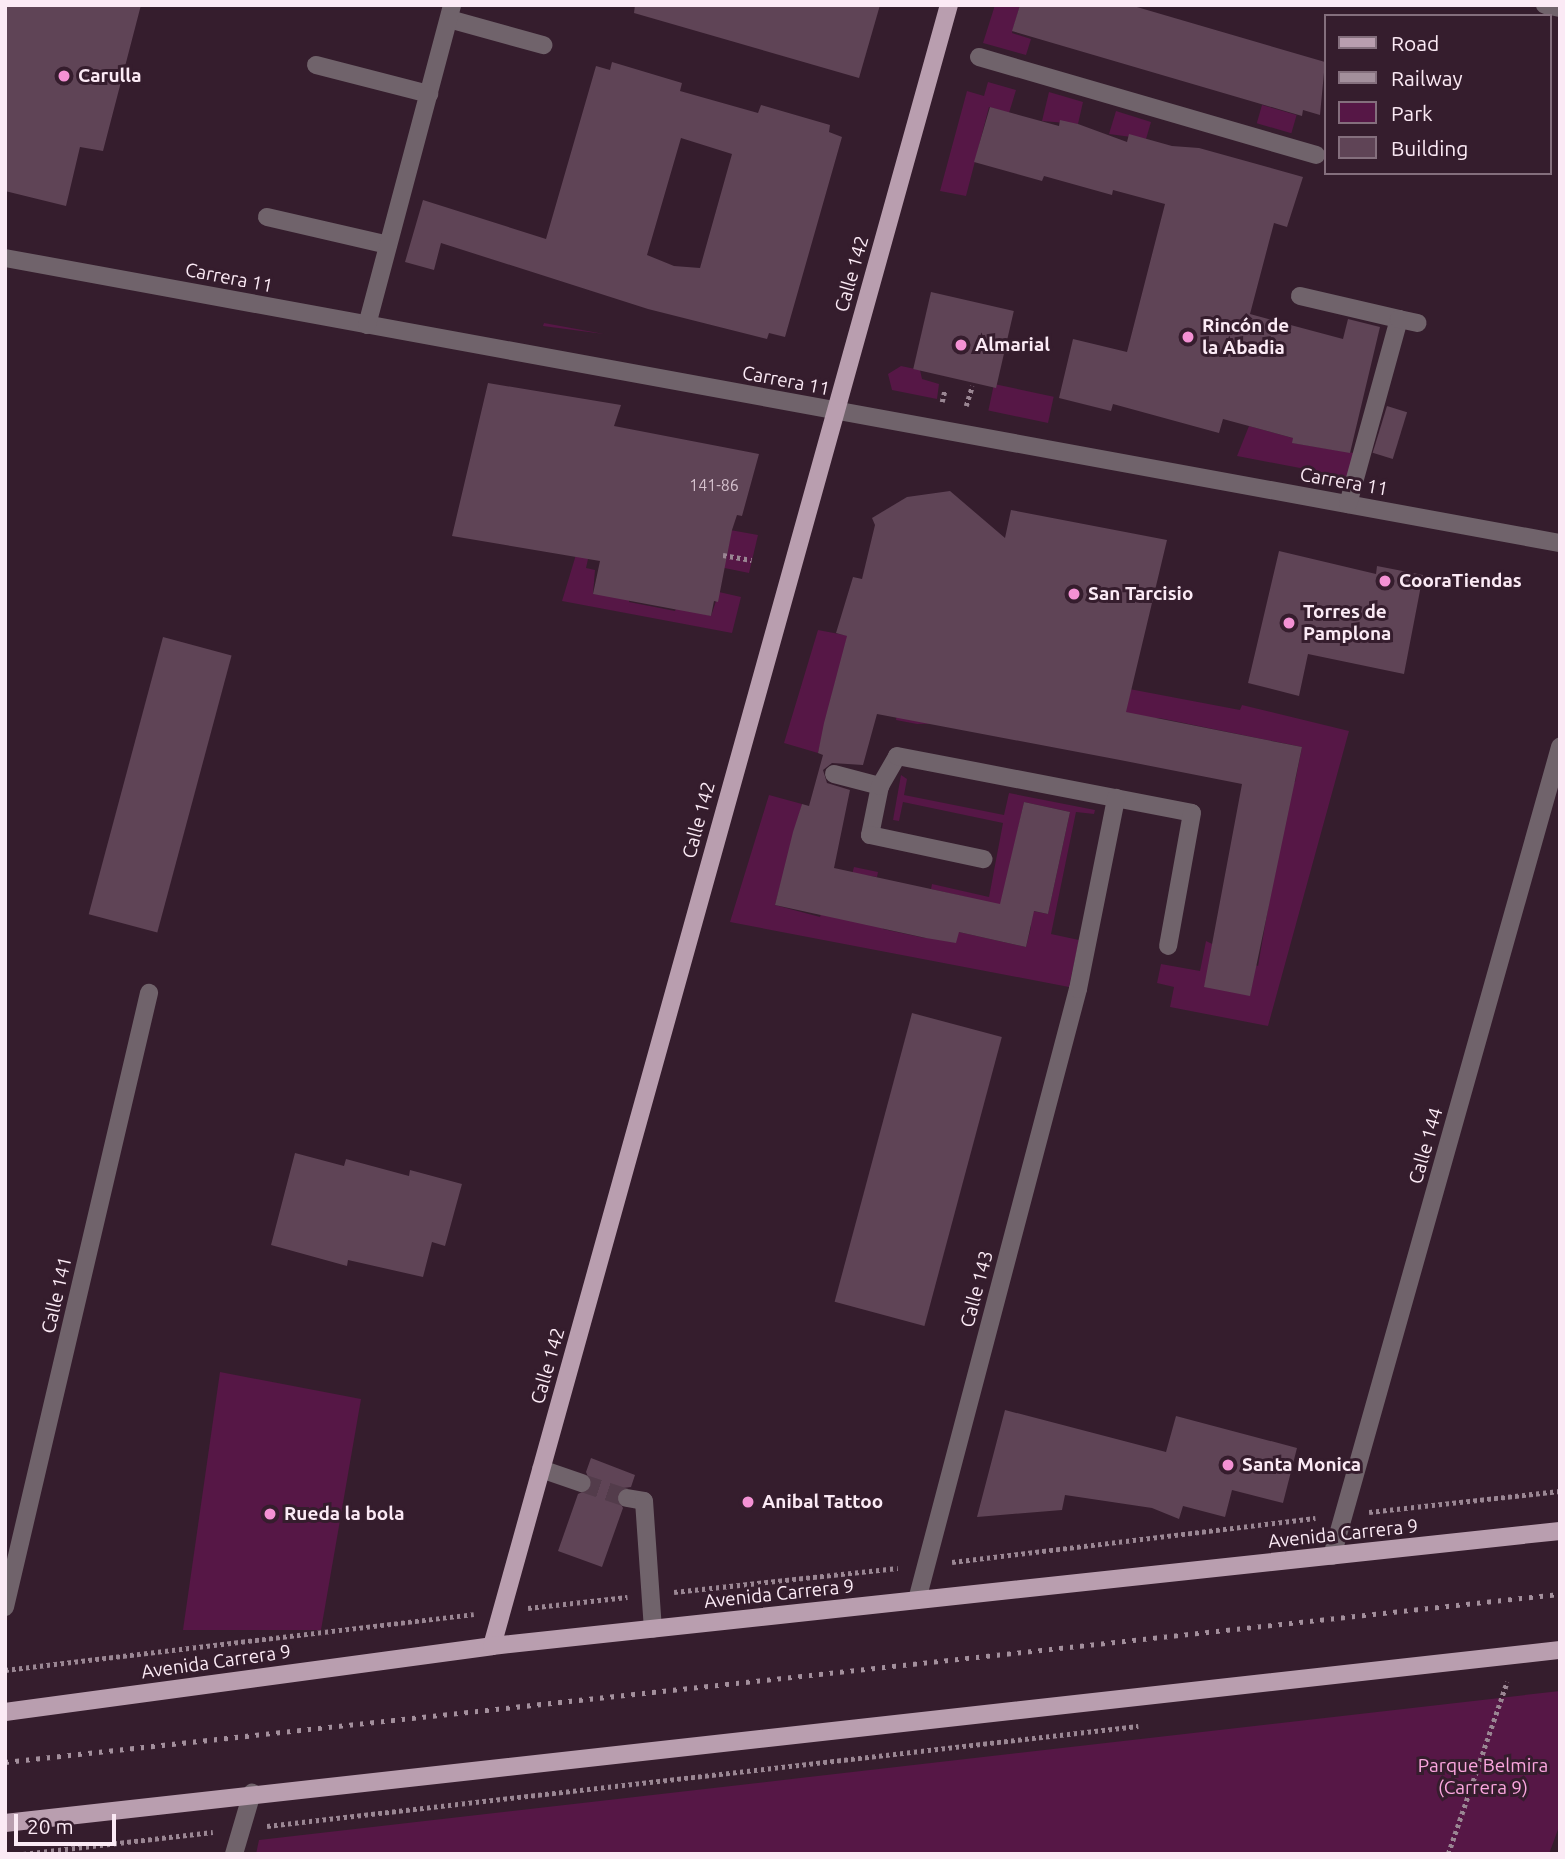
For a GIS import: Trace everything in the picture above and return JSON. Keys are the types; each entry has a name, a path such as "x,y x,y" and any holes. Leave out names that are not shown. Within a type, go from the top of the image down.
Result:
{"main road":[{"name":"Calle 142","path":"492,1646 949,5"},
{"name":"Avenida Carrera 9","path":"5,1712 492,1646 1560,1531"},
{"path":"5,1824 252,1793 1560,1650"}],"street":[{"path":"1545,5 1560,8"},
{"path":"367,325 450,12 542,45"},
{"path":"979,57 1316,155"},
{"path":"316,65 429,94"},
{"path":"267,217 388,245"},
{"name":"Carrera 11","path":"5,258 1560,543"},
{"path":"1300,296 1418,323"},
{"path":"1348,504 1399,319"},
{"name":"Calle 144","path":"1332,1556 1560,747"},
{"path":"983,859 870,835 880,786 897,756 1192,813 1167,946"},
{"path":"834,774 880,786"},
{"name":"Calle 143","path":"917,1600 1078,989 1116,797"},
{"name":"Calle 141","path":"5,1607 149,993"},
{"path":"541,1469 582,1483"},
{"path":"627,1498 644,1501 653,1629"},
{"path":"234,1854 252,1793"}],"path":[{"path":"966,406 972,386"},
{"path":"942,402 945,389"},
{"path":"723,555 752,561"},
{"path":"5,1671 502,1611 926,1565 1560,1490"},
{"path":"1448,1854 1518,1655"},
{"path":"1493,1684 1520,1682"},
{"path":"23,1854 1152,1725"}],"green space":[{"path":"995,5 1020,5 1012,33 1031,39 1026,55 983,43"},
{"path":"988,82 1016,90 1009,113 989,107 966,196 940,191 967,91 984,96"},
{"path":"1049,92 1083,102 1078,124 1042,121"},
{"path":"1262,105 1297,115 1291,133 1257,123"},
{"path":"1116,111 1151,122 1146,139 1109,134"},
{"path":"544,323 604,334 543,326"},
{"path":"901,366 920,370 922,379 939,384 937,399 892,390 888,374"},
{"path":"994,384 1054,397 1048,423 988,410"},
{"path":"1249,426 1293,438 1293,443 1354,453 1347,477 1237,456"},
{"path":"591,505 758,535 749,573 592,541 586,568 595,570 593,594 629,597 629,602 675,611 677,606 711,616 719,592 741,597 732,633 562,601"},
{"path":"818,630 1240,710 1242,705 1349,731 1268,1026 1170,1007 1174,987 1157,983 1161,964 1200,971 1206,941 1258,966 1290,781 1295,782 1302,747 1159,718 917,724 896,720 897,714 836,680 818,753 784,743"},
{"path":"901,775 907,779 904,795 1004,815 1009,793 1095,810 1094,814 1076,812 1051,934 1079,940 1069,987 730,922 769,795 802,804 775,905 820,917 832,873 851,878 854,867 878,872 877,877 864,875 883,929 925,938 959,932 1026,947 1031,927 1028,910 1048,914 1070,812 1024,802 1002,904 963,911 966,897 931,889 932,884 989,897 1003,823 903,802 899,821 893,820"},
{"name":"Rueda la bola","path":"220,1372 361,1399 321,1630 183,1630"},
{"name":"Parque Belmira (Carrera 9)","path":"1560,1691 1560,1824 1549,1854 256,1854 259,1840"}],"building":[{"name":"Carulla","path":"5,5 141,5 103,151 80,147 66,206 5,191"},
{"path":"635,5 880,5 859,78 634,13"},
{"path":"1020,5 1130,5 1324,62 1320,115 1303,110 1302,116 1012,31"},
{"path":"612,62 682,83 680,91 758,113 761,105 830,125 829,132 842,137 785,337 769,333 767,339 648,309 441,243 434,270 405,262 423,200 546,239 596,66 610,70","holes":["681,138 732,154 700,268 674,266 647,255"]},
{"path":"990,107 1059,126 1060,120 1078,124 1127,142 1129,134 1172,146 1199,148 1303,177 1287,227 1274,223 1250,314 1343,339 1348,319 1380,327 1350,453 1292,443 1293,438 1223,419 1219,433 1113,404 1111,411 1059,398 1073,339 1127,352 1165,204 1113,190 1112,195 1044,176 1042,181 974,162"},
{"name":"Almarial","path":"931,292 1014,311 996,388 913,369"},
{"path":"488,383 621,405 614,426 759,454 742,516 737,515 732,530 718,602 714,601 711,616 593,594 600,561 452,536"},
{"path":"1387,406 1407,412 1393,459 1373,453"},
{"path":"950,491 1005,538 1011,510 1167,540 1126,712 1302,747 1250,996 1204,987 1242,784 1120,760 877,714 863,765 832,763 823,770 827,783 850,790 834,868 1000,904 1024,802 1070,812 1048,914 1034,911 1026,947 959,932 956,943 926,938 775,905 793,832 802,804 809,806 823,755 818,753 824,723 847,636 836,633 853,577 862,579 875,525 872,518 907,497"},
{"path":"1279,551 1376,574 1377,566 1423,575 1404,674 1308,654 1299,696 1248,683"},
{"path":"163,637 232,655 157,933 89,914"},
{"path":"912,1013 1002,1037 924,1326 835,1302"},
{"path":"295,1153 344,1166 346,1159 409,1176 410,1170 462,1184 445,1246 432,1242 423,1277 348,1260 347,1266 271,1245"},
{"path":"1005,1410 1166,1452 1176,1416 1297,1448 1283,1503 1232,1490 1225,1517 1183,1506 1179,1519 1152,1508 1065,1495 1062,1510 977,1517"},
{"path":"591,1458 635,1475 631,1487 623,1488 616,1495 623,1508 602,1567 558,1551 578,1494 592,1487 586,1472"}],"tunnel":[{"path":"582,1483 627,1498"}],"railway":[{"path":"5,1762 1560,1594"}],"place":[{"name":"Carulla","path":"64,76"},
{"name":"Rincón de la Abadia","path":"1188,337"},
{"name":"Almarial","path":"961,345"},
{"name":"CooraTiendas","path":"1385,581"},
{"name":"San Tarcisio","path":"1074,594"},
{"name":"Torres de Pamplona","path":"1289,623"},
{"name":"Santa Monica","path":"1228,1465"},
{"name":"Anibal Tattoo","path":"748,1502"},
{"name":"Rueda la bola","path":"270,1514"}]}
